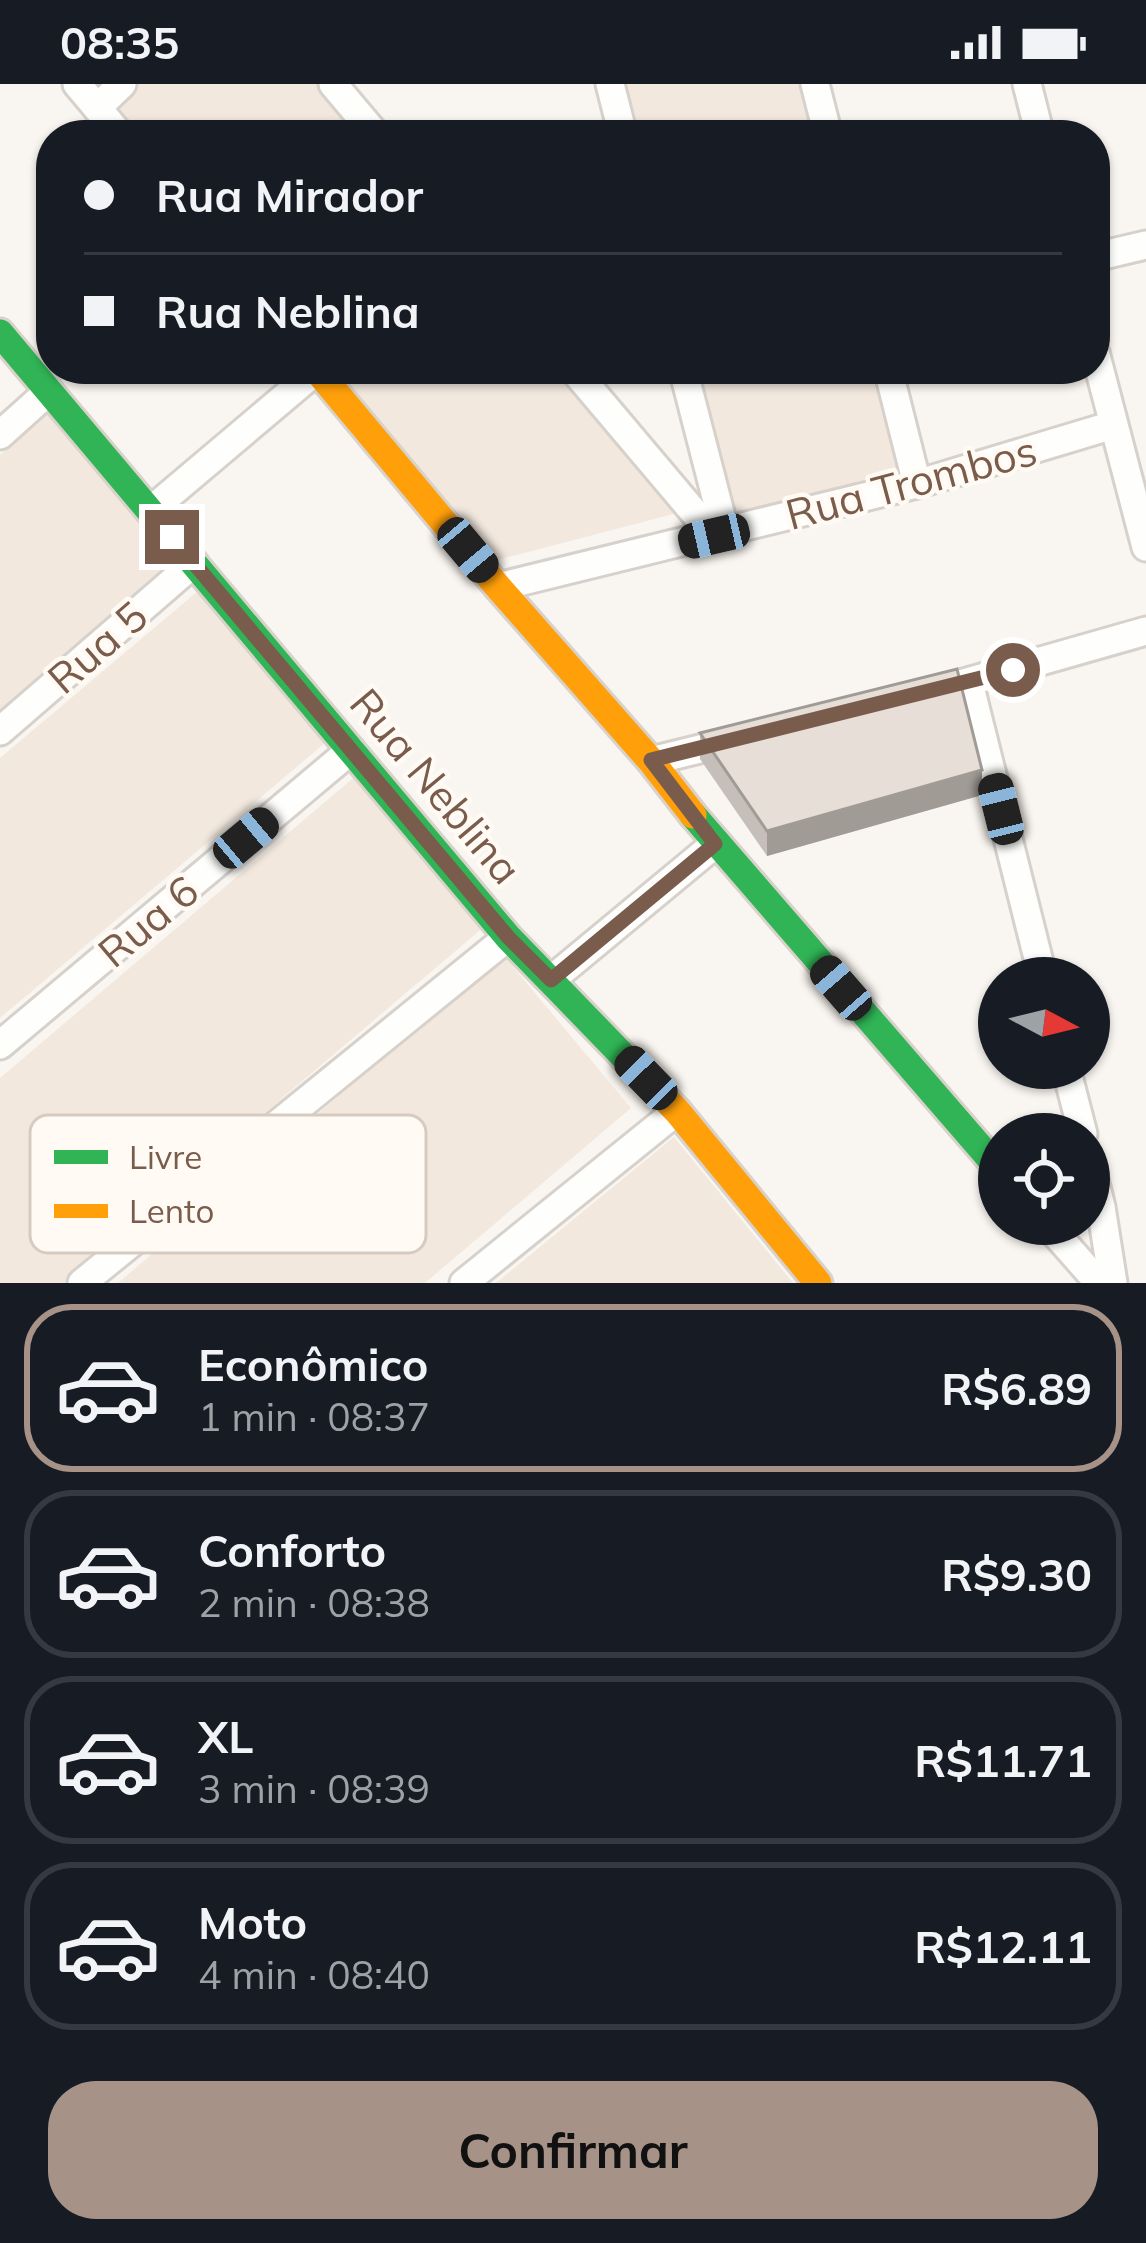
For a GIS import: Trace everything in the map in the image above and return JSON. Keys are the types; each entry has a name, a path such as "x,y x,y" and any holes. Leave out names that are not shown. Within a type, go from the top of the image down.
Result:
{"street":[{"path":"77,84 107,120"},
{"path":"97,108 122,84"},
{"path":"333,84 363,120"},
{"path":"610,84 619,120"},
{"path":"815,84 824,120"},
{"path":"1027,84 1036,120"},
{"path":"1110,253 1146,244"},
{"name":"Rua Neblina","path":"0,333 36,376"},
{"name":"Rua Neblina","path":"42,384 508,937 677,1111 818,1283"},
{"path":"150,511 298,384"},
{"path":"329,384 651,760 715,844 978,1144"},
{"path":"586,384 720,534"},
{"path":"686,384 720,534"},
{"path":"892,384 917,484"},
{"path":"1103,384 1146,548"},
{"path":"0,434 49,392"},
{"name":"Rua Trombos","path":"498,586 917,484 1113,425"},
{"name":"Rua 5","path":"0,730 194,563"},
{"path":"901,700 1146,631"},
{"path":"969,683 1038,957"},
{"path":"651,760 765,733"},
{"name":"Rua 6","path":"0,1045 351,750"},
{"path":"551,980 715,844"},
{"path":"289,1115 508,937"},
{"path":"464,1283 677,1111"},
{"path":"1066,1245 1099,1283"},
{"path":"1107,1245 1113,1283"},
{"path":"82,1283 119,1253"}],"shaded area":[{"path":"137,84 319,84 349,120 118,120 109,109"},
{"path":"622,84 806,84 815,120 631,120"},
{"path":"346,384 573,384 681,512 497,560"},
{"path":"699,384 883,384 905,472 733,517"},
{"path":"48,414 175,566 0,715 0,455"},
{"path":"198,591 325,743 0,1018 0,758"},
{"path":"358,774 485,926 262,1115 30,1115 30,1253 99,1253 64,1283 0,1283 0,1078"},
{"path":"504,956 631,1108 425,1283 118,1283 153,1253 426,1253 426,1115 316,1115"},
{"path":"674,1137 793,1283 496,1283"}],"building":[{"path":"957,669 982,770 767,831 700,733"}],"traffic: fast":[{"path":"0,333 36,376"},
{"path":"43,384 508,937 634,1067"},
{"path":"693,815 978,1145"}],"traffic: slow":[{"path":"329,384 693,815"},
{"path":"634,1067 677,1111 818,1283"}],"route":[{"path":"172,537 508,937 551,980 715,844 651,760 1013,670"}]}
